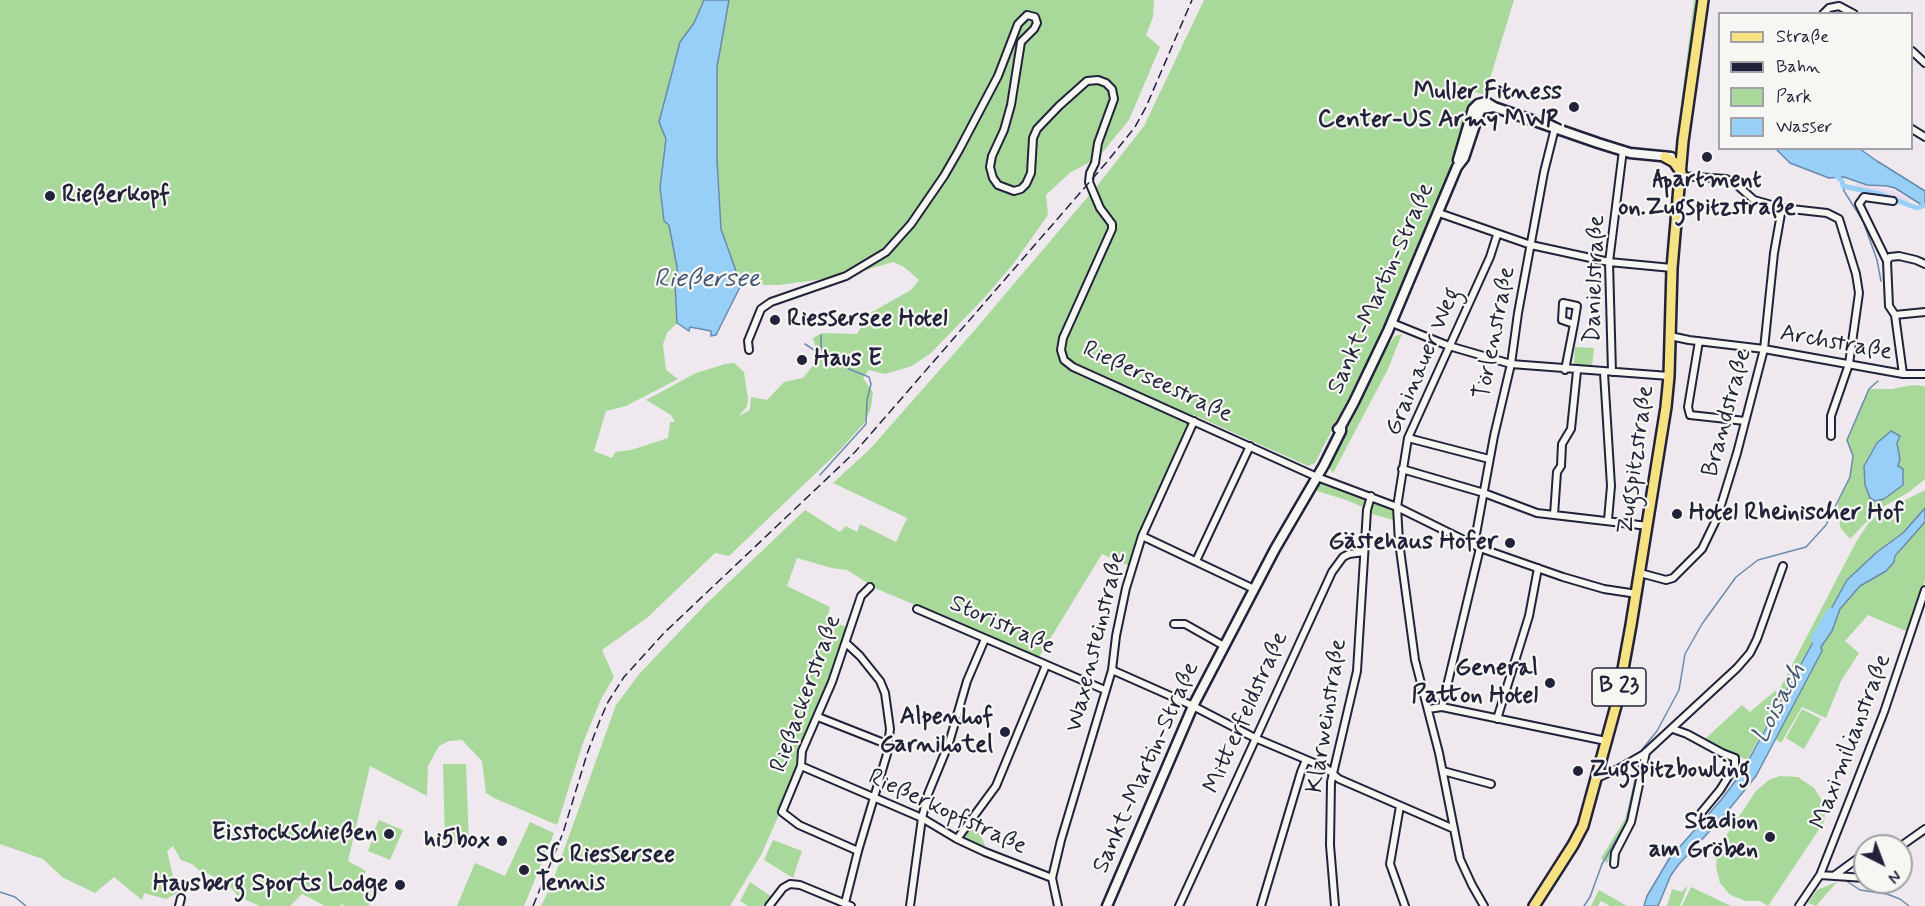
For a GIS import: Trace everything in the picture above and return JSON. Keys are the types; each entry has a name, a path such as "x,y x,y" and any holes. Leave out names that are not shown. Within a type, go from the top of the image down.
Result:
{"main road":[{"name":"Zugspitzstraße","path":"1534,906 1579,834 1597,778 1617,702 1663,429 1669,376 1672,268 1680,174 1703,0"},
{"name":"Sankt-Martin-Straße","path":"1107,906 1193,706 1341,431 1341,426 1392,323 1457,167 1473,109 1478,104 1486,102 1555,129"},
{"path":"1555,129 1623,150 1682,158"},
{"path":"1665,157 1674,162 1680,174"}],"street":[{"path":"1825,12 1829,8 1840,7"},
{"name":"Rießerseestraße","path":"749,350 748,341 761,309 771,302 830,283 858,270 886,252 911,224 959,150 998,75 1018,24 1028,15 1035,17 1037,23 1022,42 1011,105 990,167 998,185 1014,191 1026,184 1031,173 1033,138 1037,129 1088,81 1098,80 1106,83 1112,89 1114,99 1098,143 1089,183 1100,208 1112,224 1112,229 1063,338 1061,350 1064,360 1073,367 1250,447 1315,476 1397,507 1477,546 1604,589 1637,594"},
{"path":"1913,53 1925,63"},
{"name":"Törlenstraße","path":"1442,707 1477,546 1489,459 1511,364 1544,172 1555,129"},
{"name":"Danielstraße","path":"1608,520 1611,486 1608,372 1609,262 1623,150"},
{"path":"1680,174 1726,179 1737,185 1754,201 1782,208 1835,215 1842,224 1859,292 1849,364 1831,416 1831,436"},
{"path":"1893,201 1864,196 1858,204 1887,261 1889,306 1895,315 1903,374"},
{"name":"Brandstraße","path":"1640,573 1666,580 1673,578 1702,549 1717,518 1764,349 1774,252 1782,208"},
{"path":"1439,213 1497,235 1532,245 1609,262 1672,268"},
{"name":"Grainauer Weg","path":"1397,507 1408,438 1490,257 1497,235"},
{"path":"1879,246 1894,256 1925,264"},
{"path":"1887,261 1894,256"},
{"path":"1895,315 1925,312"},
{"path":"1392,323 1449,346 1511,364 1565,370 1669,376"},
{"path":"1565,370 1574,324"},
{"name":"Archstraße","path":"1670,336 1764,349 1903,374 1925,374"},
{"path":"1699,341 1688,407 1690,415 1745,421"},
{"path":"1554,515 1557,472 1561,466 1562,444 1571,429 1577,370"},
{"name":"Waxensteinstraße","path":"1052,878 1064,829 1112,670 1126,588 1142,536 1194,421"},
{"path":"1408,438 1489,459"},
{"path":"1196,561 1250,447"},
{"path":"1402,470 1484,493 1521,508 1554,515 1648,526"},
{"name":"Klarweinstraße","path":"1335,906 1330,845 1333,774 1358,671 1367,510 1371,496"},
{"path":"1397,507 1399,542 1411,635 1443,771 1460,859 1484,906"},
{"path":"1142,536 1254,589"},
{"name":"Mitterfeldstraße","path":"1179,906 1310,616 1337,563 1349,554 1364,552"},
{"path":"1597,778 1645,753 1737,668 1750,653 1757,639 1783,566"},
{"path":"1497,719 1529,616 1539,568"},
{"name":"Rießackerstraße","path":"858,851 799,825 782,812 801,766 802,751 818,717 861,596 868,589"},
{"name":"Maximilianstraße","path":"1802,905 1820,875 1884,712 1925,590"},
{"name":"Storistraße","path":"917,609 1105,690"},
{"name":"Sankt-Martin-Straße","path":"1174,624 1185,624 1224,646"},
{"path":"910,906 922,818 928,794 949,743 967,681 985,639"},
{"path":"769,906 783,888 790,884 800,885 848,905 858,851 889,745 889,712 885,693 871,668 846,643"},
{"path":"957,839 996,786 1046,665"},
{"path":"1112,670 1193,706 1255,738 1326,768 1339,780 1454,829"},
{"path":"1428,709 1442,707 1606,741"},
{"path":"818,717 889,745"},
{"path":"1673,729 1735,758 1735,766 1730,775 1701,813"},
{"path":"1614,864 1614,853 1631,822 1645,753"},
{"path":"1261,906 1300,772 1306,760"},
{"name":"Rießerkopfstraße","path":"801,766 922,818 957,839 1020,867 1052,878"},
{"path":"1443,771 1491,784"},
{"path":"1400,807 1390,864 1405,906"},
{"path":"1831,876 1841,872 1853,860"},
{"path":"1820,875 1853,877"},
{"path":"1052,878 1058,906"},
{"path":"179,906 182,898"}],"shaded area":[{"path":"1856,183 1892,191 1910,199 1907,207 1892,199 1854,191"}],"green space":[{"path":"0,0 704,0 694,23 680,42 659,122 666,139 660,187 662,206 664,221 669,225 677,267 677,283 675,284 677,323 667,333 663,344 666,370 678,379 626,406 606,411 594,451 612,458 615,452 631,450 668,438 670,422 675,422 671,415 646,400 696,373 734,363 744,372 748,399 747,406 739,416 750,410 751,397 767,400 784,382 803,378 818,359 813,338 822,333 857,334 870,313 911,290 919,280 904,267 893,262 846,276 779,285 741,285 721,229 717,160 717,67 729,0 1154,0 1153,17 1146,35 1160,47 1129,120 1098,158 1071,172 1046,195 1048,215 1014,263 985,297 931,353 912,366 885,374 869,370 863,378 873,392 871,407 865,422 839,451 729,556 715,553 648,617 602,650 614,677 601,699 583,743 557,825 486,793 482,761 462,740 449,741 439,746 428,766 427,796 370,766 348,861 366,871 361,884 380,893 368,906 342,904 325,906 302,894 290,906 260,906 239,897 225,881 181,860 173,846 167,851 177,893 166,899 144,893 142,900 114,877 95,893 62,877 43,859 0,844"},
{"path":"1204,0 1514,0 1485,95 1475,92 1433,218 1378,341 1315,463 1308,466 1194,415 1138,537 1130,566 1102,554 1039,657 877,589 847,570 797,558 787,586 830,607 827,619 849,628 781,810 761,855 730,906 541,906 551,886 616,705 640,673 705,605 805,510 840,532 846,526 857,532 860,524 896,542 907,518 833,483 870,449 973,332 1097,186 1144,126"},
{"path":"1694,0 1698,0 1690,73 1679,143 1676,145"},
{"path":"1402,334 1388,369 1333,473 1327,465 1388,346 1395,336"},
{"path":"1575,347 1594,348 1592,366 1574,365"},
{"path":"1913,385 1925,388 1925,479 1909,492 1878,510 1850,539 1840,527 1838,503 1850,477 1853,456 1847,440 1869,389 1892,389","holes":["1899,440 1896,443 1900,459 1898,466 1870,498 1864,472 1868,457 1877,443"]},
{"path":"1321,480 1368,498 1365,508 1317,491"},
{"path":"1925,490 1925,508 1920,515 1903,533 1877,552 1847,580 1747,760 1705,739 1742,705 1750,712 1775,691 1778,692 1856,542 1870,521 1884,511"},
{"path":"1371,501 1389,506 1395,514 1393,520 1369,513"},
{"path":"1925,522 1925,580 1908,632 1868,615 1845,641 1859,653 1841,681 1826,718 1802,707 1781,743 1775,739 1822,651 1821,647 1832,631 1840,609 1860,586 1872,580 1894,562 1896,556"},
{"path":"1802,709 1821,719 1804,749 1786,738"},
{"path":"1644,760 1632,814 1607,863 1601,858 1625,819 1636,763"},
{"path":"443,764 466,764 469,843 445,844"},
{"name":"Stadion am Gröben","path":"1780,776 1798,777 1814,788 1821,799 1825,814 1824,822 1768,906 1760,901 1746,901 1730,895 1720,883 1716,867 1717,860 1712,857 1756,791 1769,780"},
{"path":"973,818 987,850 958,839"},
{"path":"379,820 403,830 390,860 368,851 373,838 371,837"},
{"name":"SC Riessersee Tennis","path":"530,822 554,833 524,906 457,906 475,863 505,876"},
{"path":"773,840 802,851 793,878 764,860"},
{"path":"750,882 772,897 766,906 748,906 740,901"},
{"path":"1837,882 1816,906 1808,903 1817,890"},
{"path":"1688,885 1680,906 1667,906 1672,889 1682,892"},
{"path":"1691,887 1731,906 1682,906"},
{"path":"1599,890 1627,906 1610,906 1601,901 1598,906 1591,906"}],"water":[{"name":"Rießersee","path":"704,0 729,0 717,67 717,160 721,229 741,285 716,335 711,336 711,331 690,327 689,331 677,323 675,283 677,283 677,267 669,225 664,221 660,187 666,139 659,122 680,42 694,23"},
{"path":"1777,150 1861,150 1925,191 1925,207 1895,188 1867,185 1844,177 1829,178 1790,163"},
{"path":"1891,431 1900,436 1897,443 1900,459 1898,466 1903,469 1903,485 1884,499 1875,501 1870,498 1865,485 1864,466 1877,443"},
{"path":"1925,508 1925,522 1895,556 1894,562 1886,571 1860,586 1840,609 1832,631 1821,647 1822,651 1756,776 1722,818 1679,864 1671,875 1658,906 1644,906 1647,896 1669,859 1721,800 1742,772 1847,580 1877,552 1903,533"}],"waterway":[{"path":"1832,172 1842,181 1843,186 1880,194 1917,208 1925,205"},
{"path":"1843,186 1863,221 1877,260 1881,281"},
{"path":"821,335 824,357"},
{"path":"805,344 834,363 869,377 871,384 867,400 866,424 820,475"},
{"path":"1640,752 1657,731 1679,690 1685,654 1702,624 1736,577 1758,560 1806,547 1826,525 1850,477 1853,456 1847,440 1869,389 1878,381"},
{"name":"Loisach","path":"1815,639 1831,612"},
{"path":"1584,906 1590,897 1602,864 1626,823 1639,762"},
{"path":"1845,880 1860,890 1887,894 1900,899 1909,906"},
{"path":"0,892 15,897 26,906"}],"railway":[{"path":"533,906 563,833 600,720 624,677 664,633 855,452 1106,163 1135,127 1146,107 1192,0"}],"place":[{"name":"Muller Fitness Center-US Army MWR","path":"1574,107"},
{"name":"Apartment on.Zugspitzstraße","path":"1707,157"},
{"name":"Rießerkopf","path":"50,196"},
{"name":"Riessersee Hotel","path":"775,320"},
{"name":"Haus E","path":"802,360"},
{"name":"Hotel Rheinischer Hof","path":"1677,514"},
{"name":"Gästehaus Hofer","path":"1510,543"},
{"name":"General Patton Hotel","path":"1550,683"},
{"name":"Alpenhof Garnihotel","path":"1005,732"},
{"name":"Zugspitzbowling","path":"1578,771"},
{"name":"Eisstockschießen","path":"389,834"},
{"name":"Stadion am Gröben","path":"1770,837"},
{"name":"hi5box","path":"502,841"},
{"name":"SC Riessersee Tennis","path":"524,870"},
{"name":"Hausberg Sports Lodge","path":"400,885"}]}
